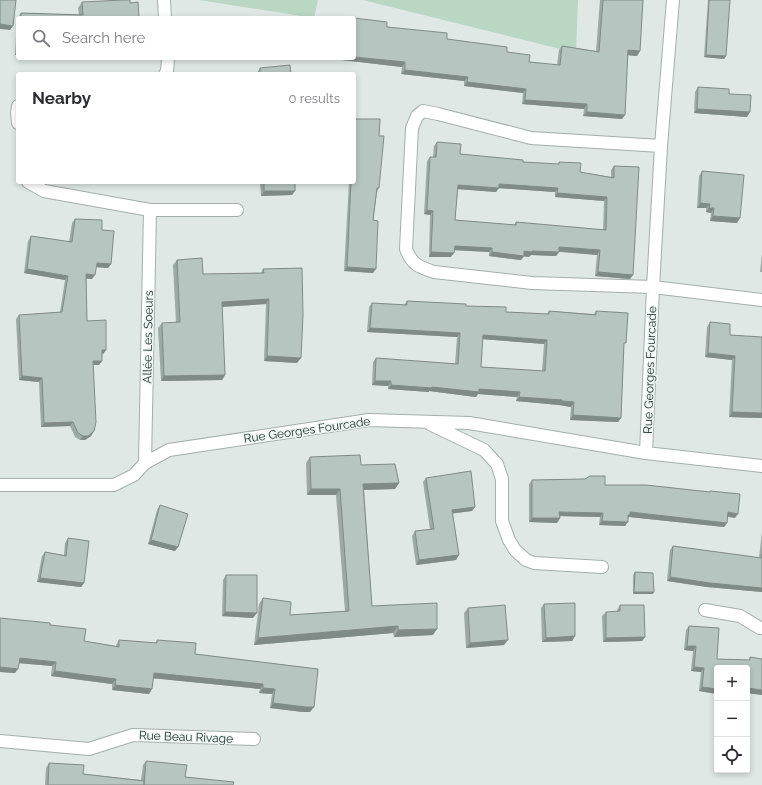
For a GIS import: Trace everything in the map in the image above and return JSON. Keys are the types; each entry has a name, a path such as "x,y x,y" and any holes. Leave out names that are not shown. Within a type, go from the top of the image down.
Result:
{"street":[{"path":"164,0 165,16"},
{"name":"Rue Georges Fourcade","path":"646,453 661,146 673,0"},
{"path":"167,72 168,60"},
{"path":"661,146 531,138 423,111 417,116 412,128 406,249 409,258 419,267 434,272 532,283 653,287 762,300"},
{"path":"32,184 44,191 150,210 237,210"},
{"name":"Allée Les Soeurs","path":"145,463 150,210"},
{"name":"Rue Georges Fourcade","path":"0,485 114,485 134,475 145,463 169,450 369,420 469,423 646,453 762,466"},
{"path":"425,422 484,450 497,464 502,479 502,522 509,540 515,550 526,560 534,563 602,567"},
{"path":"705,610 740,616 762,628"},
{"name":"Rue Beau Rivage","path":"0,741 89,749 133,735 254,739"}],"green space":[{"path":"199,0 318,0 314,16 301,16"},
{"path":"363,0 578,0 576,53"}],"building":[{"path":"0,0 16,0 13,26 0,24"},
{"path":"130,0 130,3 138,2 139,16 21,16 21,13 83,15 82,2"},
{"path":"603,0 643,0 640,51 628,50 625,115 587,112 587,104 525,100 526,89 467,82 468,77 405,70 405,62 356,57 356,18 387,22 387,27 447,33 447,39 507,47 507,52 530,55 529,62 560,65 562,46 599,52"},
{"path":"709,0 730,0 726,56 706,55"},
{"path":"290,65 291,72 260,72 260,68"},
{"path":"698,87 729,89 729,94 751,95 750,112 697,109"},
{"path":"356,119 380,119 379,136 384,136 379,188 377,188 373,220 378,221 376,269 347,267 351,184 356,184"},
{"path":"437,142 461,144 460,154 523,160 523,162 559,164 559,162 581,163 580,172 614,178 614,166 639,167 633,275 598,272 600,250 559,247 559,252 524,251 524,256 492,252 492,248 455,246 454,253 431,252 433,211 427,210 430,157 436,157","holes":["499,184 558,188 557,193 607,197 606,230 516,222 516,225 455,220 458,185 499,188"]},
{"path":"702,171 744,175 740,218 713,216 714,208 709,208 710,204 700,203"},
{"path":"264,184 295,184 295,191 264,191"},
{"path":"75,219 102,220 102,230 114,231 111,264 97,263 95,275 86,274 87,321 106,320 106,350 102,350 102,361 93,361 96,422 94,431 88,436 83,436 78,433 73,422 44,423 42,378 22,376 19,315 62,312 68,276 27,269 31,236 72,242"},
{"path":"202,258 203,274 264,273 263,269 302,268 303,315 301,358 267,356 269,299 222,302 225,375 164,376 162,323 180,322 177,260"},
{"path":"407,301 466,304 466,306 506,307 506,312 549,314 549,311 596,315 596,311 628,313 626,343 624,343 621,418 573,415 574,402 519,397 520,392 479,389 479,392 432,387 391,385 391,381 375,381 376,358 458,364 460,333 370,328 372,303 407,305","holes":["483,335 547,340 545,371 481,367"]},
{"path":"710,322 730,324 730,335 762,337 762,413 732,412 735,356 708,353"},
{"path":"360,455 361,465 395,464 399,483 363,484 372,606 437,603 437,629 398,630 398,626 258,638 263,598 291,602 290,615 349,611 340,489 311,489 310,457"},
{"path":"471,471 475,507 452,510 459,555 419,560 415,531 434,529 426,478"},
{"path":"590,476 605,476 605,485 646,485 740,494 738,514 728,512 727,523 630,512 630,515 628,515 628,522 602,521 603,513 559,512 560,518 532,518 532,480 585,479"},
{"path":"160,505 188,514 178,547 151,540"},
{"path":"68,538 89,541 84,583 40,578 45,552 66,556"},
{"path":"673,546 762,558 762,588 710,583 670,577"},
{"path":"635,572 653,573 654,592 634,592"},
{"path":"226,575 257,575 257,613 225,612"},
{"path":"575,603 575,636 546,638 544,604"},
{"path":"505,605 508,640 470,643 468,608"},
{"path":"620,605 644,605 645,637 606,638 606,612 620,611"},
{"path":"0,618 50,623 50,625 86,629 84,641 119,647 119,640 157,643 157,640 196,643 195,654 318,669 314,707 273,703 275,689 263,688 263,684 154,673 152,689 115,685 116,679 55,671 56,662 20,658 18,669 0,667"},
{"path":"689,626 719,628 717,659 750,660 750,657 762,659 762,690 750,688 750,665 714,665 714,689 702,687 704,668 694,667 696,646 687,646"},
{"path":"146,761 187,765 185,777 234,782 233,785 144,785"},
{"path":"49,763 84,765 83,774 144,781 144,785 48,785"}]}
